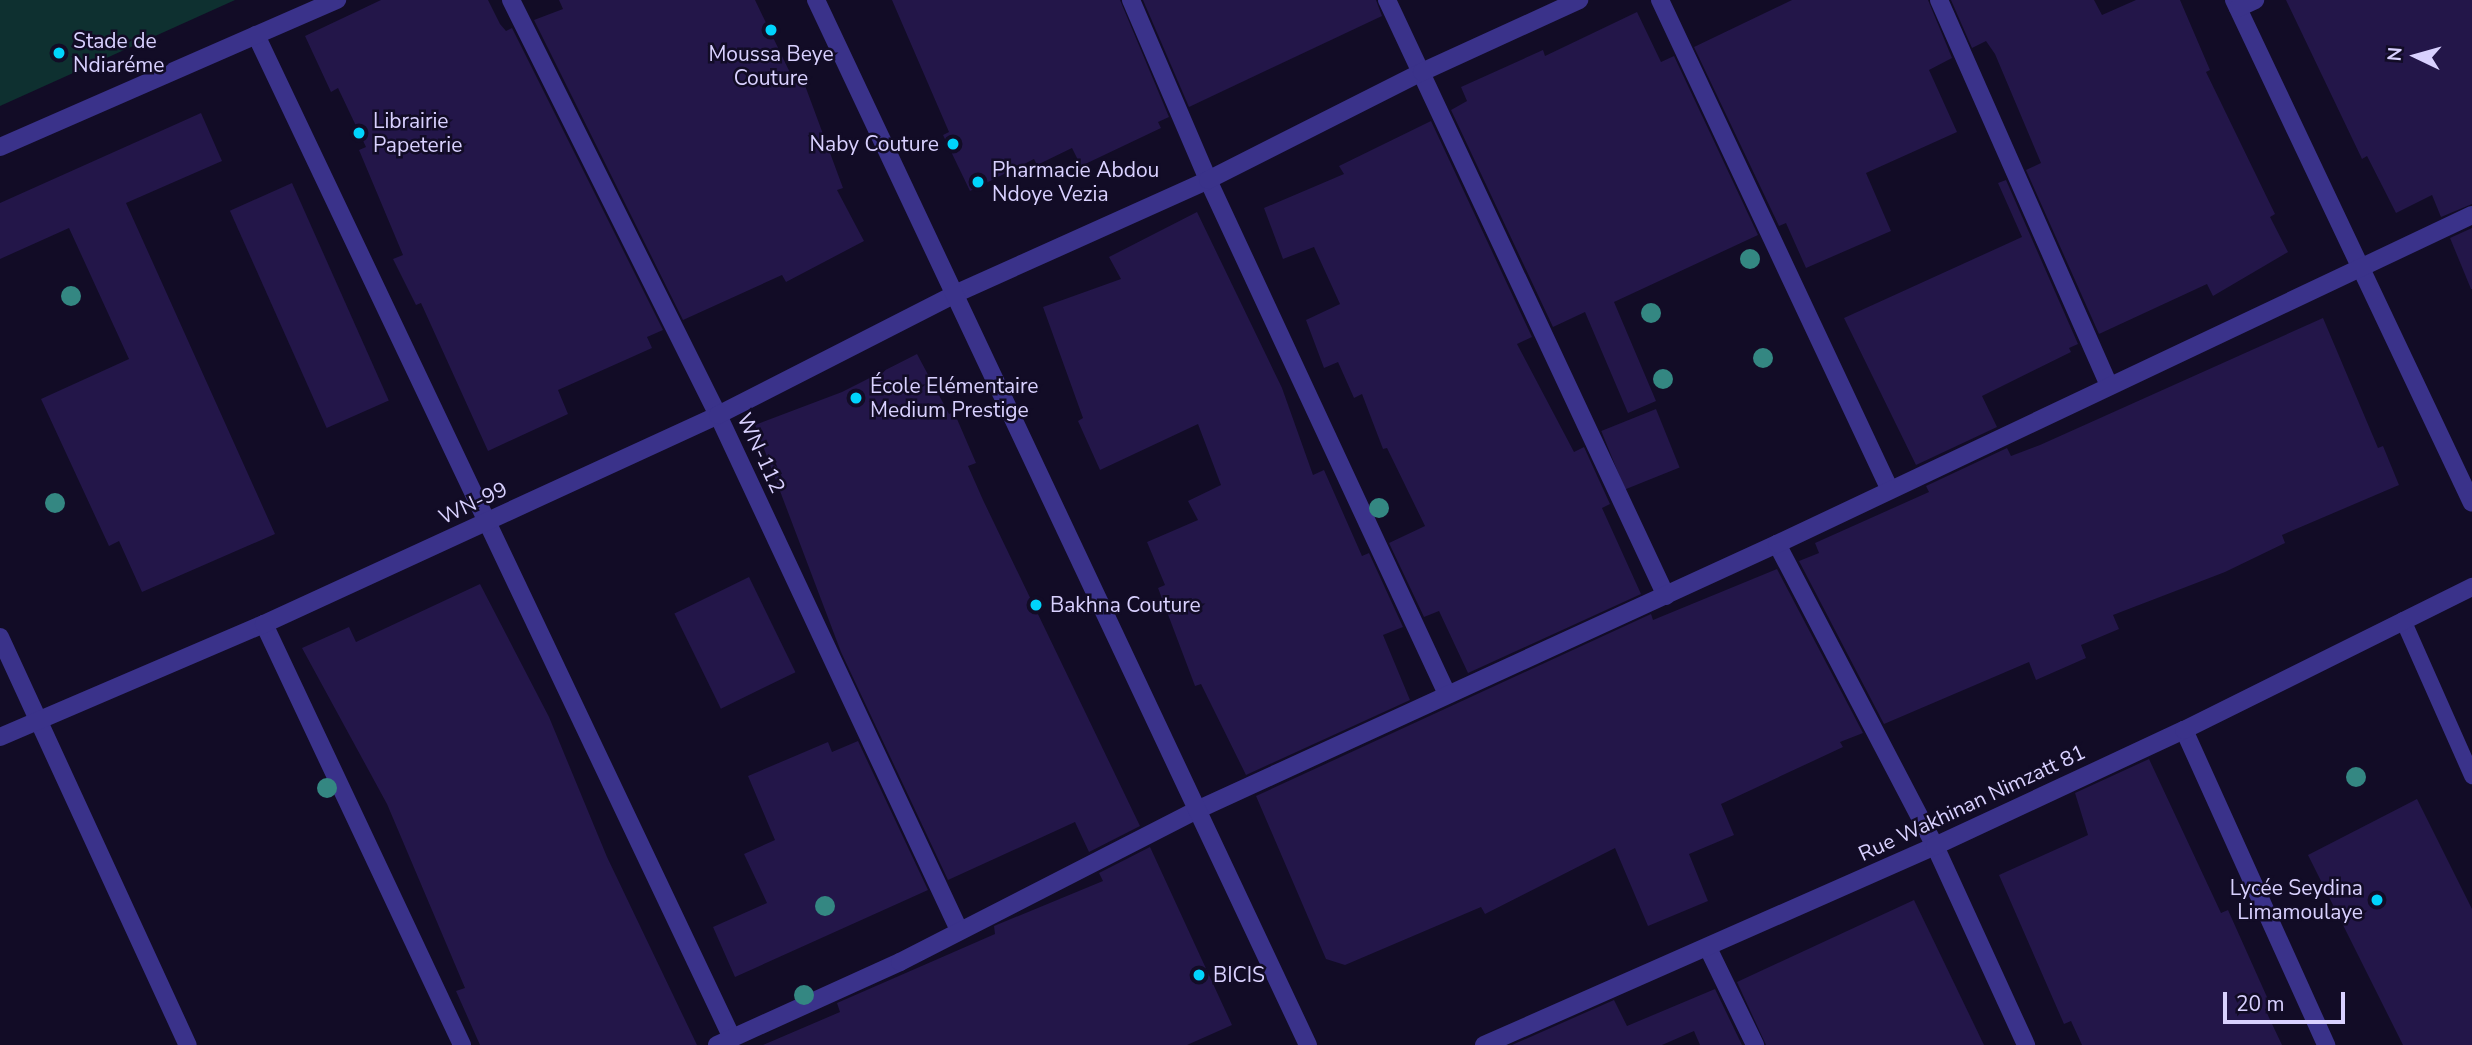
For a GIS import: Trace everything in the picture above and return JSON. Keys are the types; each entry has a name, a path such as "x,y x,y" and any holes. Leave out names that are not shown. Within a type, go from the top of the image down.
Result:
{"street":[{"path":"0,147 337,0"},
{"name":"WN-112","path":"511,0 718,415 959,930"},
{"path":"816,0 957,293 1307,1045"},
{"path":"1131,0 1208,180 1447,694"},
{"path":"1387,0 1666,596"},
{"name":"WN-99","path":"0,737 264,624 718,415 957,293 1208,180 1422,72 1579,0"},
{"path":"1660,0 1889,488"},
{"path":"1939,0 2109,386"},
{"path":"2255,0 2236,4 2472,503"},
{"path":"256,36 490,521 724,1042 959,930 1198,810 1666,596 1889,488 2472,215"},
{"path":"1777,544 1935,846 2026,1045"},
{"name":"Rue Wakhinan Nimzatt 81","path":"1484,1045 1935,846 2184,730 2472,587"},
{"path":"264,624 462,1045"},
{"path":"0,637 36,721 188,1045"},
{"path":"2184,730 2326,1045"},
{"path":"1708,948 1755,1045"}],"lane":[{"path":"2403,621 2472,776"}],"green space":[{"name":"Stade de Ndiaréme","path":"0,0 235,0 0,106"}],"building":[{"path":"381,0 488,0 506,31 512,28 663,330 647,337 652,348 558,390 568,414 488,451 421,303 416,305 393,259 403,255 359,150 366,147 338,88 331,92 305,36"},
{"path":"559,0 755,0 795,83 803,80 843,188 837,190 864,241 786,282 782,275 683,320 534,20 563,9"},
{"path":"892,0 1120,0 1169,117 1158,122 1161,128 1081,166 1072,148 1037,165 1034,159 970,191 943,135 949,132"},
{"path":"1143,0 1376,0 1382,16 1189,107"},
{"path":"1792,0 1928,0 1952,58 1929,70 1957,132 1866,173 1891,231 1806,268 1786,223 1779,226 1694,47"},
{"path":"1951,0 2094,0 2102,15 2136,0 2180,0 2210,70 2206,72 2275,214 2270,217 2288,252 2213,296 2207,284 2099,334 2026,170 2041,163 1995,54 1986,41 1972,48"},
{"path":"2286,0 2472,0 2472,204 2441,217 2432,195 2396,213 2367,156 2362,159"},
{"path":"1637,12 1661,62 1674,56 1758,235 1614,302 1656,401 1628,413 1585,312 1553,327 1451,110 1467,101 1461,87 1543,50 1545,56"},
{"path":"201,113 222,161 126,203 275,534 142,592 119,541 109,546 41,399 129,359 69,228 0,259 0,203"},
{"path":"1431,121 1532,337 1517,344 1574,452 1584,447 1610,504 1602,508 1641,594 1468,673 1439,611 1424,617 1389,543 1425,526 1387,448 1383,449 1362,394 1354,398 1338,362 1324,368 1306,320 1340,304 1314,247 1283,259 1264,208 1344,174 1339,166"},
{"path":"2006,180 2078,344 2069,348 2071,352 1982,396 1997,427 1916,465 1844,318 2022,237 1998,183"},
{"path":"292,183 389,400 327,428 230,211"},
{"path":"1197,212 1282,388 1313,475 1324,470 1362,556 1369,553 1403,627 1383,635 1410,700 1246,775 1201,684 1195,686 1158,588 1165,585 1147,542 1198,520 1188,501 1221,485 1198,424 1100,470 1078,421 1083,418 1043,307 1121,279 1109,257"},
{"path":"2472,228 2472,289 2471,289 2450,238"},
{"path":"2323,318 2378,448 2383,446 2399,485 2282,535 2285,543 2225,572 2113,615 2119,629 2081,645 2086,658 2036,680 2029,662 1884,724 1799,561 1819,553 1815,543 1929,492 1926,486 2007,448 2011,456 2040,445"},
{"path":"917,354 949,414 954,412 976,463 968,466 983,500 1140,826 1089,852 1075,822 948,880 841,652 755,425 842,392"},
{"path":"1656,409 1680,467 1625,490 1601,431"},
{"path":"1777,569 1863,733 1840,742 1843,747 1721,804 1734,835 1689,854 1708,901 1648,926 1615,848 1485,914 1481,907 1345,965 1326,959 1256,796 1651,614 1653,620"},
{"path":"749,577 795,672 721,709 674,613"},
{"path":"480,584 549,717 607,857 697,1045 480,1045 456,991 465,988 387,804 302,648 349,627 356,642"},
{"path":"858,741 928,890 735,977 713,927 767,903 744,854 775,840 748,776 828,742 832,752"},
{"path":"2149,759 2221,913 2228,910 2271,1006 2265,1009 2282,1045 2082,1045 2071,1021 2064,1024 1999,875 2088,835 2075,793"},
{"path":"2417,799 2472,909 2472,1045 2403,1045 2308,855"},
{"path":"1150,847 1232,1025 1187,1045 763,1045 840,1012 837,1003 995,934 994,926 1103,881 1099,873"},
{"path":"1914,900 1984,1045 1766,1045 1737,982"},
{"path":"1715,989 1742,1045 1700,1045 1694,1031 1662,1045 1512,1045 1614,1000 1627,1026"}],"place":[{"name":"Moussa Beye Couture","path":"771,30"},
{"name":"Stade de Ndiaréme","path":"59,53"},
{"name":"Librairie Papeterie","path":"359,133"},
{"name":"Naby Couture","path":"953,144"},
{"name":"Pharmacie Abdou Ndoye Vezia","path":"978,182"},
{"name":"École Elémentaire Medium Prestige","path":"856,398"},
{"name":"Bakhna Couture","path":"1036,605"},
{"name":"Lycée Seydina Limamoulaye","path":"2377,900"},
{"name":"BICIS","path":"1199,975"}]}
